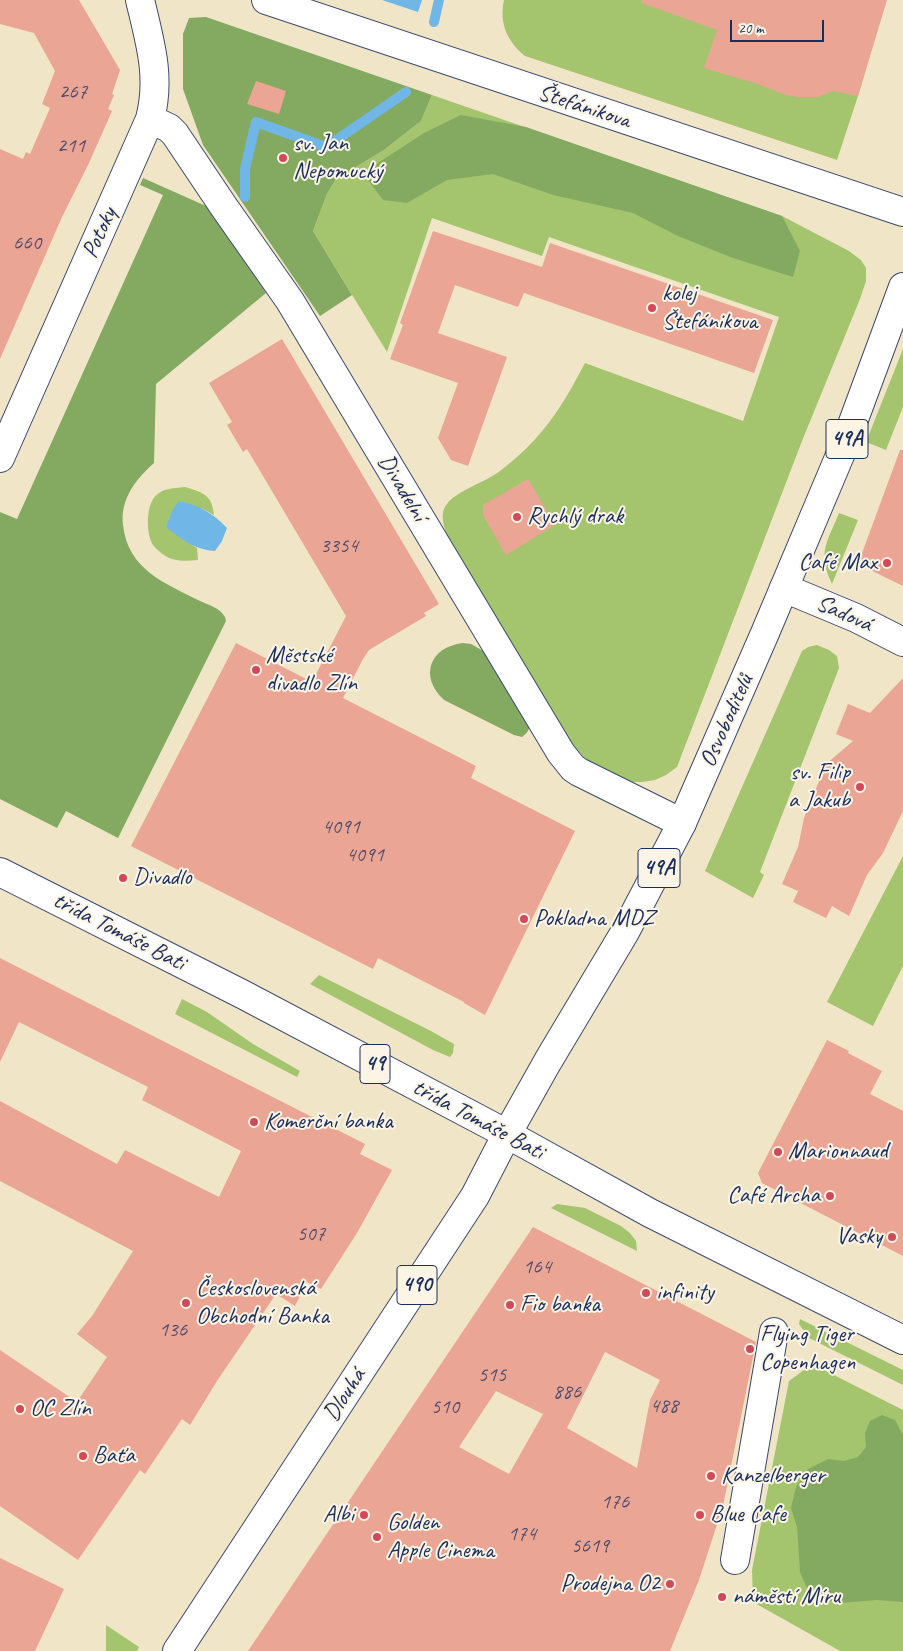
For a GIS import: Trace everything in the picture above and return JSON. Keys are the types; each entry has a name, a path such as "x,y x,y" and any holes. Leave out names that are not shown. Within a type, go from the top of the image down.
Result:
{"main road":[{"name":"Potoky","path":"0,458 150,119 155,102 156,84 153,59 140,0"},
{"name":"Štefánikova","path":"266,0 903,212"},
{"name":"Divadelní","path":"150,119 169,128 175,134 290,301 561,753 573,768 579,772 682,823"},
{"name":"Osvoboditelů","path":"507,1134 625,932 682,823 846,441 903,287"},
{"name":"Sadová","path":"784,588 856,618 903,642"},
{"name":"třída Tomáše Bati","path":"0,872 242,994 507,1134 650,1213 903,1340"},
{"name":"Dlouhá","path":"176,1651 475,1196 507,1134"},
{"path":"735,1560 774,1332"}],"green space":[{"path":"504,0 886,0 837,160 525,56 513,44 506,31 503,16"},
{"path":"206,17 432,95 421,121 384,150 336,179 327,194 313,231 352,295 320,316 203,145 183,89 183,34 189,18"},
{"path":"432,95 782,216 849,251 861,260 866,268 866,281 860,299 802,441 677,767 655,780 627,782 588,762 568,739 446,533 443,522 443,510 451,499 500,471 527,448 549,423 585,363 743,421 779,317 549,237 542,256 432,218 387,352 313,231 327,194 336,179 384,150 421,121"},
{"path":"461,115 526,127 782,216 800,251 793,277 733,258 678,236 633,213 553,195 493,174 447,180 407,203 383,200 368,180 378,163 424,133"},
{"path":"143,178 224,214 223,226 266,293 156,384 154,463 135,483 127,498 123,516 126,540 140,564 150,573 174,588 217,609 223,614 226,621 118,838 66,811 57,828 0,799 0,512 17,519 163,195 140,185"},
{"path":"903,349 903,407 886,450 866,442"},
{"path":"185,487 206,496 213,508 214,515 201,508 192,545 197,548 198,560 172,559 154,546 149,536 149,508 155,497 165,490"},
{"path":"839,513 858,520 832,584 824,555"},
{"path":"463,643 471,644 485,652 529,724 528,731 522,737 514,735 444,700 436,691 430,673 431,664 442,650"},
{"path":"817,645 837,656 839,668 760,872 764,875 753,898 705,871 802,651"},
{"path":"903,856 903,966 873,1026 827,1002"},
{"path":"319,975 454,1044 453,1053 450,1057 433,1050 310,984"},
{"path":"182,999 207,1012 253,1044 300,1071 297,1077 175,1014"},
{"path":"557,1204 585,1208 621,1226 636,1241 637,1251 551,1208"},
{"path":"800,1319 903,1370 903,1385 809,1338 799,1324"},
{"path":"812,1364 903,1410 903,1651 840,1651 753,1602 752,1570 789,1381"},
{"path":"882,1415 895,1420 903,1435 903,1602 877,1600 840,1603 818,1597 806,1586 800,1572 797,1527 791,1508 796,1487 808,1469 828,1459 844,1461 858,1457 866,1447 865,1433 870,1421"},
{"path":"106,1625 139,1647 137,1651 106,1651"}],"water":[{"path":"382,0 422,0 418,12"},
{"path":"179,501 205,510 227,528 222,541 215,551 201,549 183,540 166,527 173,509"}],"building":[{"path":"0,0 79,0 120,70 112,94 114,95 108,109 112,111 62,217 0,359 0,149 23,159 26,152 30,154 50,108 42,104 55,71 34,33 0,24"},
{"path":"642,0 887,0 858,96 833,91 818,97 798,97 786,95 755,83 704,68 717,30 642,3"},
{"path":"256,81 286,91 279,114 247,104"},
{"path":"433,231 542,267 550,243 773,320 754,373 524,293 518,307 455,285 438,333 507,357 468,466 451,460 438,438 458,383 390,359 403,325 400,323"},
{"name":"Městské divadlo Zlín","path":"282,339 439,604 424,613 426,616 369,650 343,698 476,766 471,778 575,831 485,1015 464,1002 378,958 373,969 131,846 236,643 312,682 346,616 247,449 243,452 227,425 232,422 209,383"},
{"path":"900,450 903,450 903,586 858,564"},
{"name":"Rychlý drak","path":"528,479 555,525 506,555 483,515 483,505"},
{"name":"sv. Filip a Jakub","path":"903,678 903,811 883,853 867,875 849,916 832,906 826,918 793,902 798,891 782,884 798,847 804,818 826,764 853,741 836,734 848,704 870,713"},
{"path":"0,958 365,1144 360,1154 392,1170 357,1233 321,1289 307,1282 295,1306 276,1294 217,1381 190,1425 182,1419 145,1474 140,1470 78,1560 0,1506 0,1350 77,1402 107,1357 77,1334 92,1316 133,1251 0,1181 0,1101 117,1164 125,1150 219,1197 241,1151 142,1100 148,1087 19,1022 0,1062"},
{"path":"827,1040 882,1071 870,1094 903,1111 903,1256 762,1183 758,1173"},
{"path":"533,1227 756,1342 723,1506 699,1580 670,1651 248,1651","holes":["605,1352 660,1380 650,1400 637,1468 567,1428","496,1391 543,1414 509,1474 459,1447"]},
{"path":"0,1558 64,1589 35,1651 0,1651"}],"waterway":[{"path":"434,22 439,0"},
{"path":"245,197 245,169 256,122 326,147 406,92"}],"place":[{"name":"sv. Jan Nepomucký","path":"283,158"},
{"name":"kolej Štefánikova","path":"652,308"},
{"name":"Rychlý drak","path":"517,517"},
{"name":"Café Max","path":"887,563"},
{"name":"Městské divadlo Zlín","path":"256,670"},
{"name":"sv. Filip a Jakub","path":"860,787"},
{"name":"Divadlo","path":"123,878"},
{"name":"Pokladna MDZ","path":"524,919"},
{"name":"Komerční banka","path":"254,1122"},
{"name":"Marionnaud","path":"778,1152"},
{"name":"Café Archa","path":"830,1196"},
{"name":"Vasky","path":"892,1237"},
{"name":"infinity","path":"646,1293"},
{"name":"Československá Obchodní Banka","path":"186,1303"},
{"name":"Fio banka","path":"510,1305"},
{"name":"Flying Tiger Copenhagen","path":"750,1349"},
{"name":"OC Zlín","path":"20,1409"},
{"name":"Baťa","path":"83,1456"},
{"name":"Kanzelberger","path":"711,1476"},
{"name":"Albi","path":"364,1515"},
{"name":"Blue Cafe","path":"700,1515"},
{"name":"Golden Apple Cinema","path":"377,1537"},
{"name":"Prodejna O2","path":"670,1584"},
{"name":"náměstí Míru","path":"722,1597"}]}
